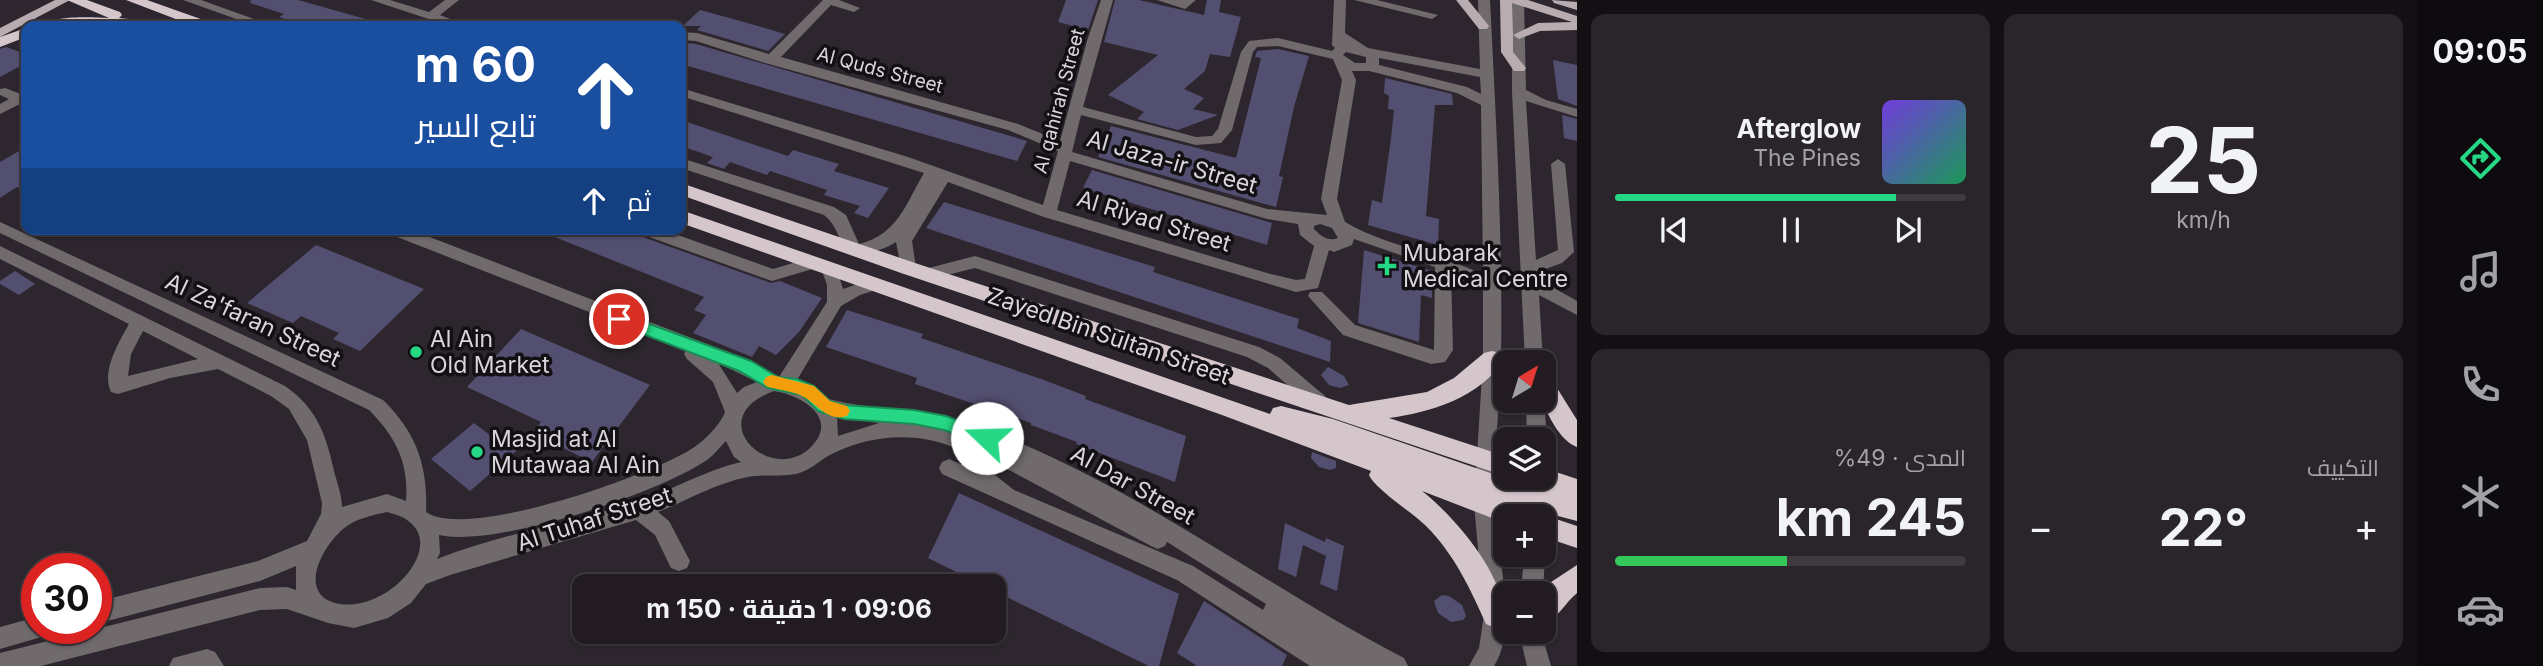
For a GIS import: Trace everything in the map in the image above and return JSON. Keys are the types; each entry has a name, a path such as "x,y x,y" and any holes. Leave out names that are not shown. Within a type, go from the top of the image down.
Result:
{"highway":[{"path":"74,0 130,21"},
{"path":"133,0 193,21"},
{"path":"155,0 201,21"},
{"path":"0,42 21,34"},
{"name":"Zayed Bin Sultan Street","path":"686,191 1336,410 1490,478 1508,504"},
{"name":"Zayed Bin Sultan Street","path":"686,218 1334,447 1490,478"},
{"path":"1336,410 1390,410 1432,401 1457,390 1492,359"},
{"path":"1230,408 1312,422 1490,478"},
{"path":"1556,408 1577,437"},
{"path":"1334,447 1411,494 1437,517 1453,536 1483,584 1493,610"},
{"path":"1556,489 1577,490"},
{"path":"1510,490 1518,495 1535,490"},
{"path":"1540,490 1577,510"},
{"path":"1556,530 1577,537"},
{"path":"1556,593 1577,577"}],"main road":[{"path":"0,20 39,0"},
{"path":"23,21 64,0"},
{"path":"1462,0 1483,26"},
{"path":"1506,0 1507,52 1519,68"},
{"path":"1517,0 1577,20"},
{"path":"1540,0 1577,12"},
{"path":"1558,0 1577,4"},
{"path":"1571,0 1577,4"},
{"path":"0,33 21,22"},
{"path":"1519,35 1538,27 1577,26"}],"street":[{"path":"190,0 252,21"},
{"path":"377,0 444,21"},
{"path":"430,17 453,0"},
{"path":"770,60 830,0 854,8"},
{"name":"Al qahirah Street","path":"1049,213 1093,41 1107,0"},
{"path":"1163,0 1185,5 1189,0"},
{"path":"1310,223 1329,199 1349,80 1339,55 1337,33 1340,0"},
{"path":"1360,0 1432,15"},
{"path":"1484,0 1492,244 1490,478 1494,581"},
{"path":"1517,0 1519,92 1534,350"},
{"path":"1337,33 1374,59 1373,65 1349,80"},
{"name":"Al Quds Street","path":"686,36 697,37 770,60 1013,127 1065,152"},
{"path":"1077,110 1196,141 1216,140 1225,130 1249,46 1264,41 1339,55 1367,67 1462,90 1489,104"},
{"path":"1339,55 1362,50 1486,74"},
{"path":"5,92 21,99"},
{"path":"1519,92 1577,116"},
{"name":"Al Riyad Street","path":"686,94 939,172 1049,213 1296,286 1312,284 1315,280 1322,244"},
{"path":"0,110 21,101"},
{"path":"1522,120 1532,113 1542,111 1577,116"},
{"name":"Al Jaza-ir Street","path":"1065,152 1267,214 1310,223"},
{"path":"1531,276 1566,252 1558,164"},
{"path":"686,165 829,211 840,219 855,249 881,244 894,236 939,172"},
{"path":"939,172 904,241 918,271 975,262 1253,352 1274,363 1336,410"},
{"path":"1329,199 1341,232"},
{"path":"1310,223 1447,265 1492,289"},
{"path":"1310,223 1322,244 1341,232"},
{"name":"Al Za'faran Street","path":"0,227 376,405 399,428 411,448 421,517"},
{"path":"408,235 669,339 745,366 780,384 808,391 824,406 829,417 827,441 819,451 796,465 766,466 751,460 739,450 732,437 727,388 715,370 669,339"},
{"path":"661,235 772,275 821,265 835,285 835,302"},
{"path":"0,252 278,391 296,404 313,429 331,503 331,514 306,565 305,582 310,597 320,608"},
{"path":"1447,265 1490,266"},
{"path":"1316,296 1342,325 1356,333 1431,357 1439,357 1444,350 1447,265"},
{"path":"1531,276 1577,309"},
{"path":"731,417 745,395 780,384 835,302 854,291 876,284"},
{"path":"1533,316 1553,310 1577,309"},
{"path":"140,321 122,354 118,387 170,372 220,362"},
{"name":"Al Dar Street","path":"824,406 844,412 914,417 946,423 1024,454 1122,503 1310,618 1396,666"},
{"name":"Al Tuhaf Street","path":"421,517 453,529 486,528 595,500 687,462 708,447 731,417"},
{"name":"Al Dar Street","path":"819,451 849,439 894,428 918,428 958,440 1062,486 1189,566 1364,666"},
{"path":"958,440 983,477 994,488"},
{"name":"Al Tuhaf Street","path":"421,576 469,557 639,510 727,472 766,466"},
{"path":"949,468 1020,503 1189,566 1331,666"},
{"path":"0,665 25,662 260,599 287,598 335,615 373,613 408,592 421,576 430,557 431,538 421,517 402,506 387,503 370,505 352,511 318,541 260,571 112,609"},
{"path":"639,510 662,528 679,561"},
{"path":"1481,666 1490,652 1493,630"},
{"path":"0,638 21,632"},
{"path":"1533,644 1539,666"},
{"path":"181,666 207,660 212,666"}],"building":[{"path":"251,0 298,0 373,21 291,21 279,17 284,14 250,3"},
{"path":"1066,0 1098,0 1088,30 1058,22"},
{"path":"1115,0 1139,0 1204,15 1207,0 1221,0 1219,12 1241,17 1230,57 1210,54 1205,71 1184,89 1204,98 1193,109 1218,115 1178,130 1137,119 1144,112 1108,95 1158,55 1104,42"},
{"path":"700,10 785,34 768,51 697,30 701,26 686,26"},
{"path":"686,43 1027,141 1017,161 686,65"},
{"path":"6,47 21,52 21,66 0,77 0,49"},
{"path":"1278,49 1309,56 1294,107 1279,176 1283,177 1276,207 1098,157 1111,126 1236,158 1261,58 1255,57 1257,51"},
{"path":"1553,60 1577,65 1577,106 1558,99"},
{"path":"1385,78 1452,94 1453,105 1435,105 1426,216 1439,219 1438,245 1368,225 1372,200 1382,203 1391,138 1394,110 1388,109 1389,96 1384,93"},
{"path":"1562,115 1577,119 1577,141 1564,138"},
{"path":"686,122 788,156 793,150 839,164 834,171 889,188 868,218 854,213 860,206 824,195 827,190 770,171 767,175 730,162 724,169 707,163 713,157 686,148"},
{"path":"21,150 21,189 17,187 0,198 0,162"},
{"path":"1092,170 1272,223 1267,245 1083,188"},
{"path":"944,202 1155,267 1153,272 1299,319 1297,328 1331,341 1330,362 926,228"},
{"path":"550,235 637,235 771,283 780,281 822,298 799,332 776,355 759,346 752,357 693,333 706,315 694,310 704,297"},
{"path":"316,245 424,289 360,351 333,339 339,333 301,316 293,323 247,303"},
{"path":"1364,250 1432,271 1432,298 1421,295 1419,342 1358,323"},
{"path":"15,271 35,284 19,295 0,284 0,281"},
{"path":"847,310 923,334 921,338 1044,380 1086,396 1085,399 1186,436 1175,482 1076,444 1077,442 1031,423 915,384 917,378 826,347"},
{"path":"521,329 650,385 592,462 532,433 541,422 467,387"},
{"path":"1328,367 1344,376 1349,385 1340,388 1329,385 1321,375"},
{"name":"Masjid at Al Mutawaa Al Ain","path":"474,423 495,439 503,432 522,446 470,491 431,459"},
{"path":"1312,452 1336,461 1336,468 1330,470 1319,467 1311,458"},
{"path":"959,493 1179,594 1159,666 1149,666 1006,597 1006,574 961,574 928,558"},
{"path":"1285,523 1325,542 1326,538 1344,546 1337,591 1320,584 1326,556 1303,545 1296,577 1278,569"},
{"path":"1442,595 1449,596 1462,605 1466,616 1463,620 1451,622 1438,613 1434,601"},
{"path":"1204,601 1287,655 1282,666 1197,666 1177,653"}],"slow traffic":[{"path":"772,382 797,386 808,391 824,406 841,411"}],"place":[{"name":"Mubarak Medical Centre","path":"1387,266"},
{"name":"Al Ain Old Market","path":"416,352"},
{"name":"Masjid at Al Mutawaa Al Ain","path":"477,452"}],"route":[{"path":"619,319 745,366 774,384 797,386 808,391 824,406 844,412 914,417 946,423 987,438"}]}
